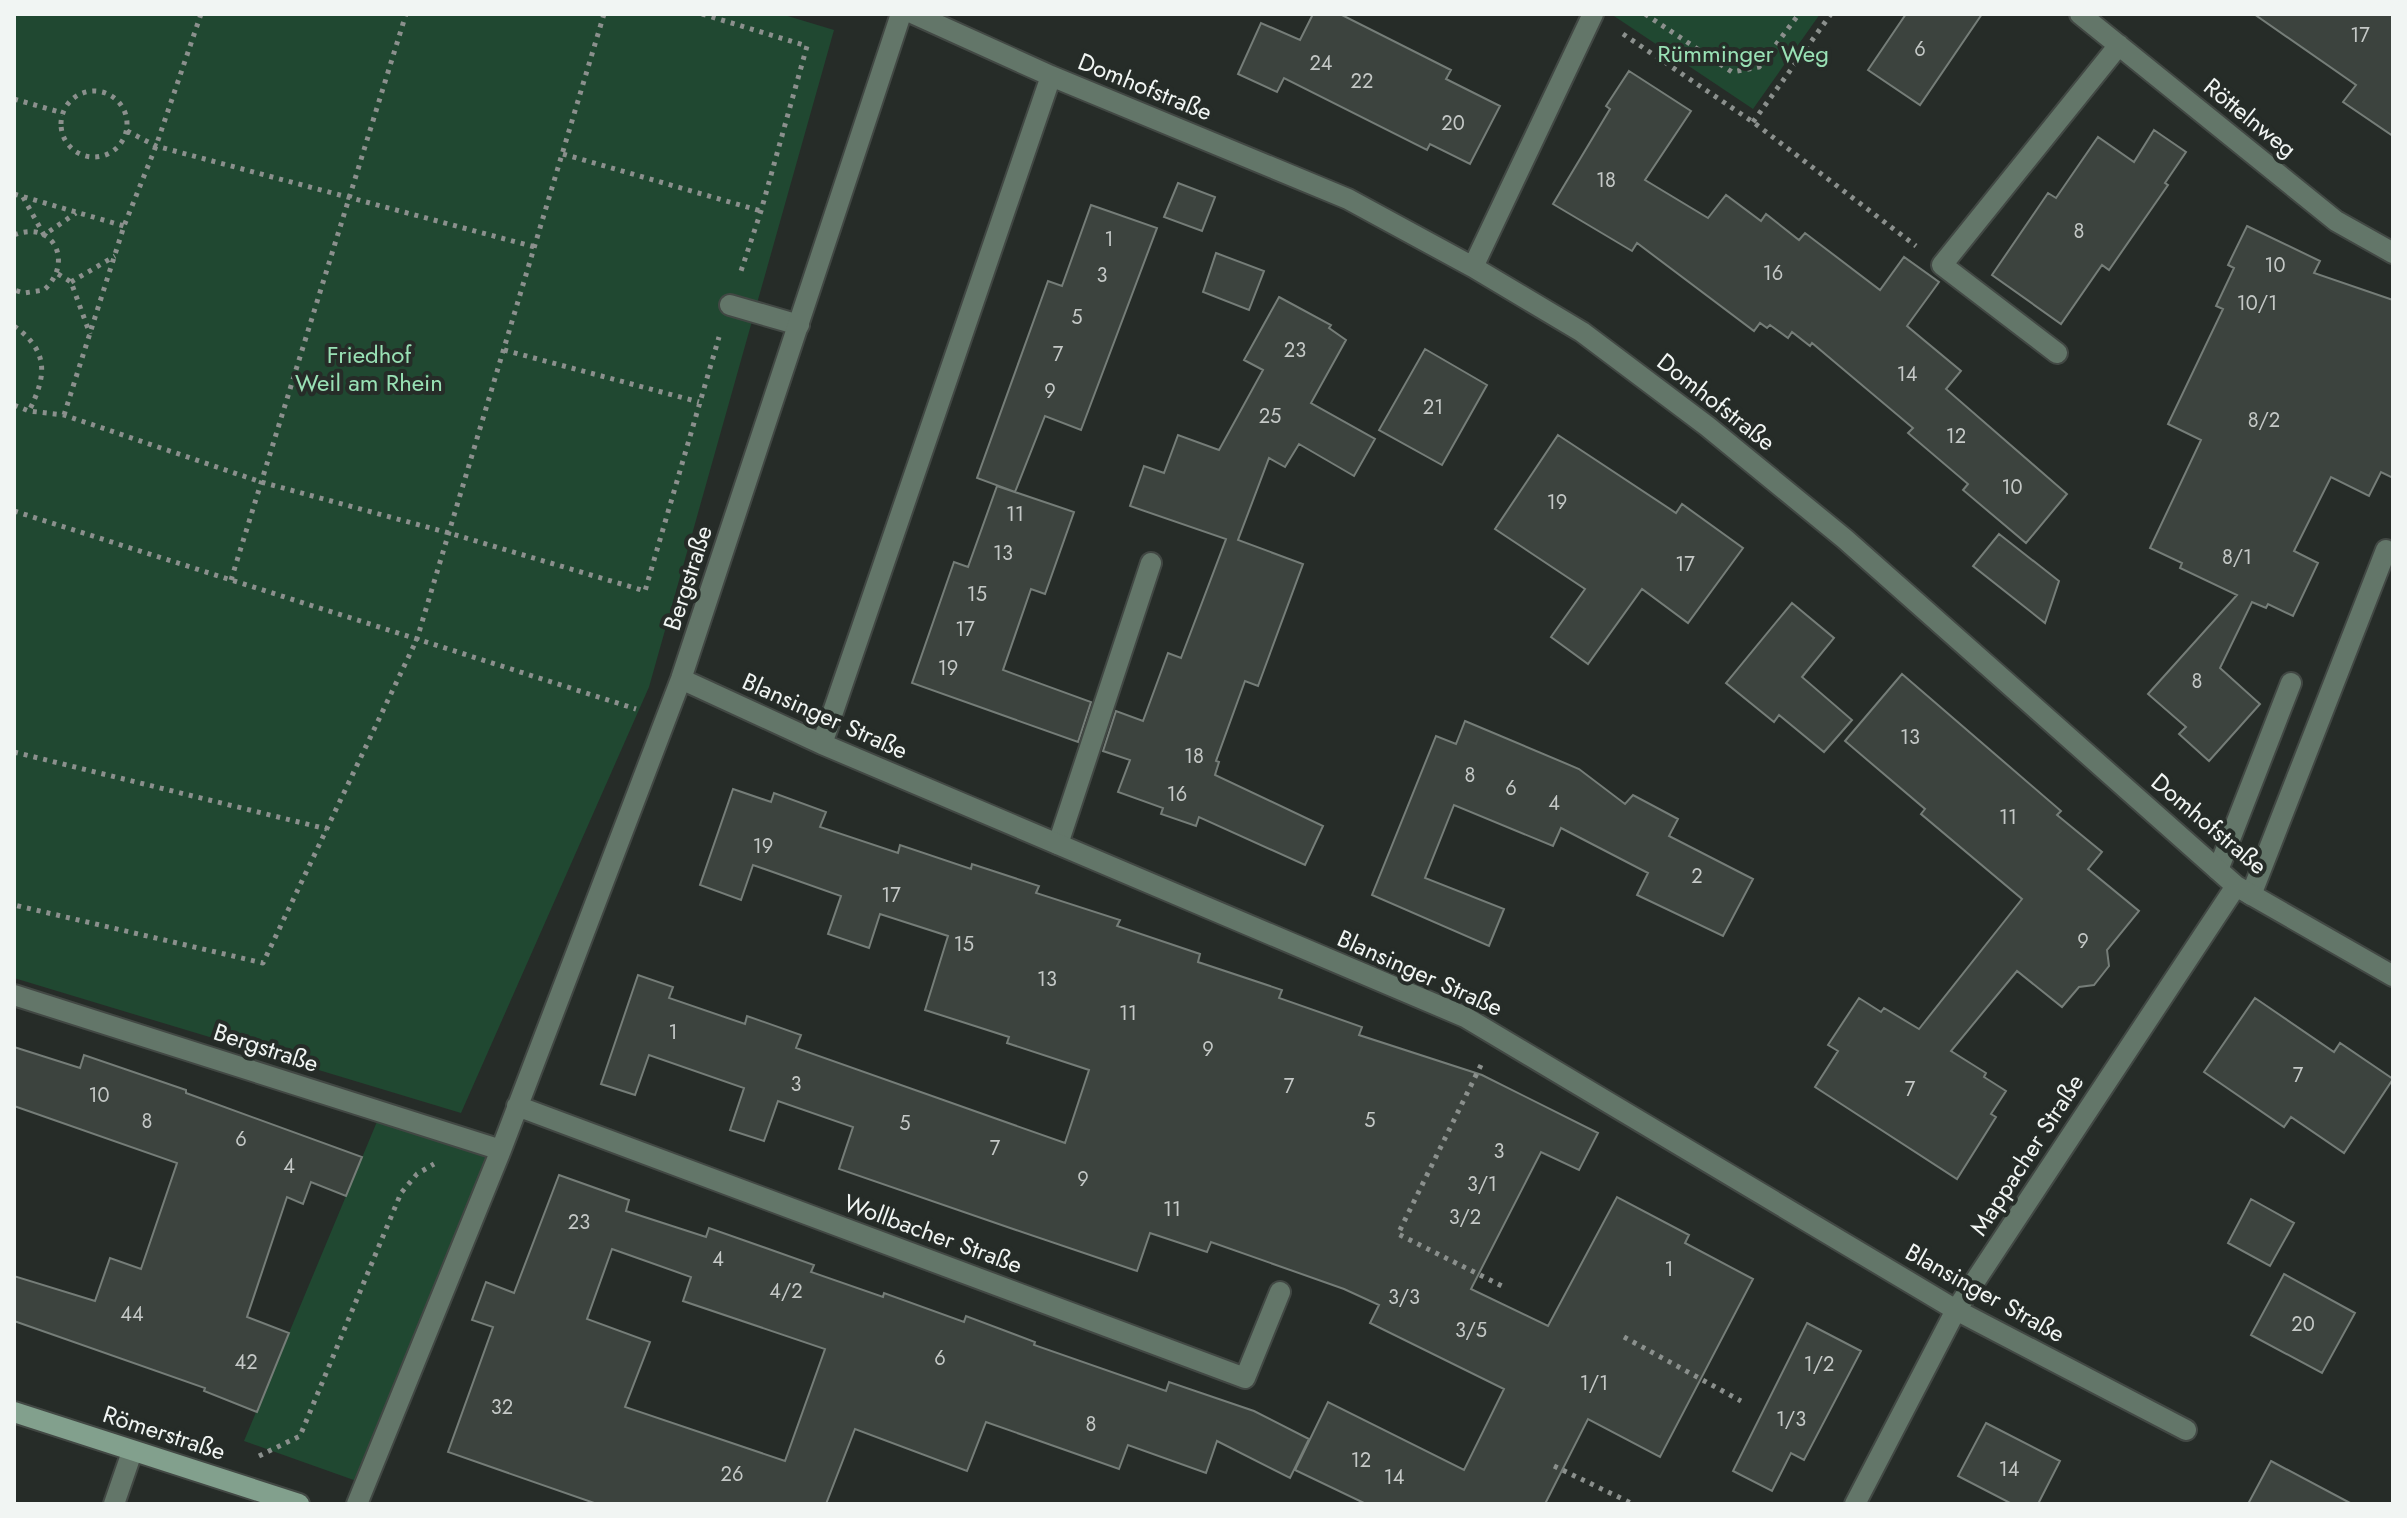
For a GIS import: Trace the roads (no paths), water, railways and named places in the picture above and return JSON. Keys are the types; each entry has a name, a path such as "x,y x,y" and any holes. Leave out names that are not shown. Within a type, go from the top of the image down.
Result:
{"street":[{"name":"Bergstraße","path":"357,1504 501,1150 667,719 901,14"},
{"name":"Domhofstraße","path":"914,14 1051,76 1348,199 1473,267 1582,332 1707,426 1845,539 2243,890 2393,976"},
{"path":"1473,267 1593,14"},
{"name":"Röttelnweg","path":"2080,14 2336,221 2393,253"},
{"path":"2057,353 1942,265 2119,45"},
{"path":"822,744 1051,76"},
{"path":"730,305 799,325"},
{"name":"Mappacher Straße","path":"1855,1504 1956,1310 2243,890 2386,550"},
{"path":"1058,844 1151,563"},
{"name":"Blansinger Straße","path":"681,679 822,744 1465,1017 1956,1310 2186,1430"},
{"path":"2218,870 2291,683"},
{"name":"Bergstraße","path":"14,995 501,1150"},
{"name":"Wollbacher Straße","path":"517,1106 1245,1378 1280,1292"},
{"name":"Römerstraße","path":"14,1412 299,1504"},
{"path":"114,1504 132,1452"}],"park label":[{"name":"Rümminger Weg","path":"1743,54"},
{"name":"Friedhof Weil am Rhein","path":"369,369"}]}
